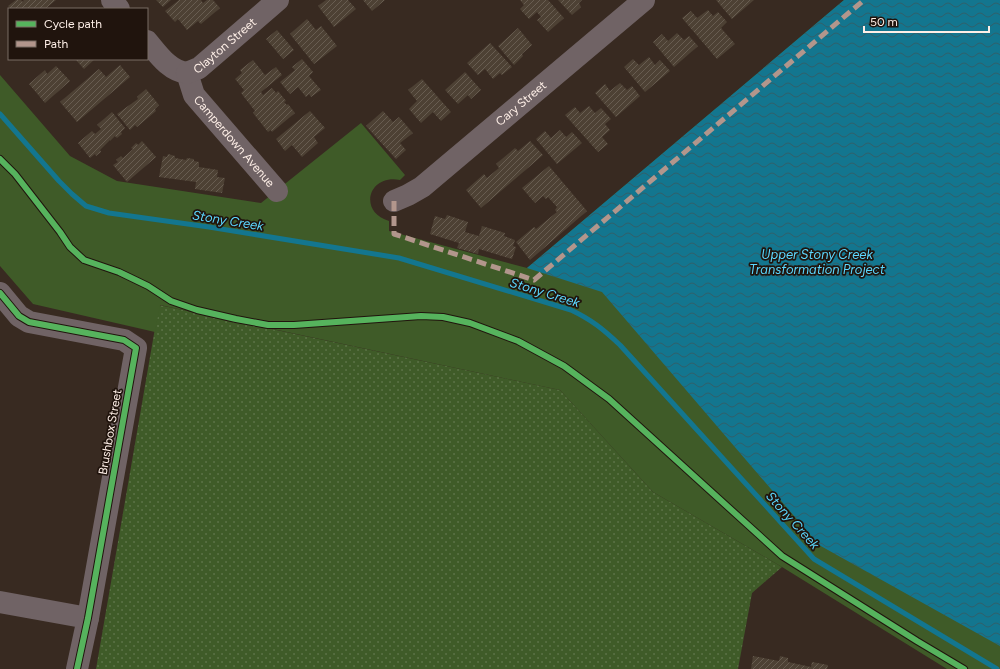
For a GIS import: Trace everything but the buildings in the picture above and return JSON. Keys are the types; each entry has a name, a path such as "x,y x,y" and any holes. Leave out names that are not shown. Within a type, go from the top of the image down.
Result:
{"street":[{"path":"112,0 118,8"},
{"name":"Clayton Street","path":"188,73 199,68 278,0"},
{"name":"Cary Street","path":"394,201 422,187 644,0"},
{"path":"148,42 174,69 180,72 188,73"},
{"name":"Camperdown Avenue","path":"188,73 194,95 278,191"},
{"name":"Brushbox Street","path":"0,293 19,316 29,322 124,340 136,348 88,618 77,669"},
{"path":"0,602 88,618"}],"green space":[{"name":"Upper Stony Creek Transformation Project","path":"844,0 1000,0 1000,669 947,669 782,567 653,492 560,390 160,305 155,332 33,304 0,266 0,75 70,156 117,181 261,203 361,123 405,175 400,180 389,180 380,183 374,188 371,195 370,202 373,210 379,216 389,221 389,231 527,268"},
{"path":"159,305 560,390 653,492 782,567 752,593 738,669 96,669"}],"water":[{"name":"Upper Stony Creek Transformation Project","path":"844,0 1000,0 1000,646 819,545 602,292 527,268"}],"waterway":[{"name":"Stony Creek","path":"0,114 59,181 86,206 109,213 209,227 399,258 571,310 585,317 620,345 814,559 997,669"}],"marked path":[{"path":"394,201 394,234 534,280 864,0"}],"cycle path":[{"path":"0,159 15,174 70,247 84,260 119,272 148,286 171,301 197,310 268,325 294,325 421,316 443,317 470,323 518,341 564,366 609,399 782,556 964,669"},
{"path":"0,293 19,316 29,322 124,340 136,348 88,618 77,669"}]}
